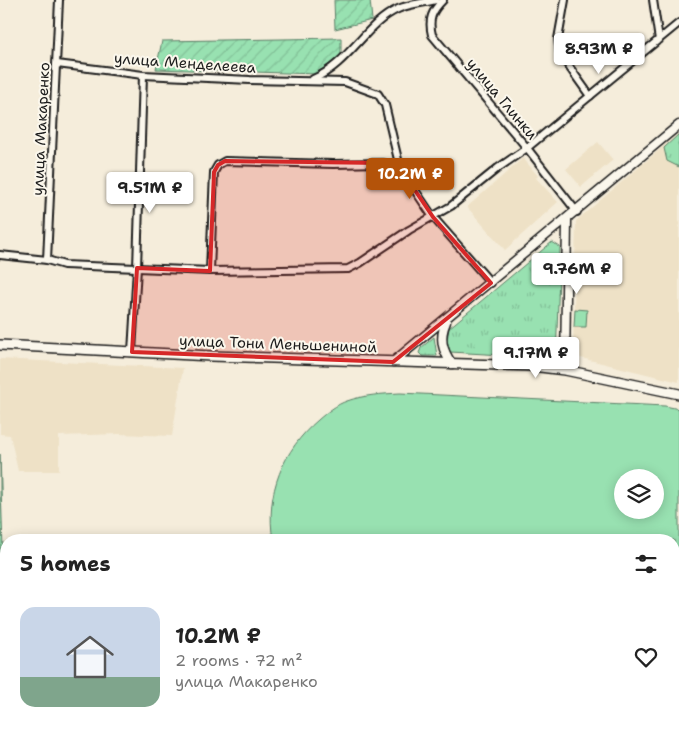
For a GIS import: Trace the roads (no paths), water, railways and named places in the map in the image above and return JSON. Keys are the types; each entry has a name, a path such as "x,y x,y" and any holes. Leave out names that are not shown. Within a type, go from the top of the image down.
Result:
{"main road":[{"name":"улица Тони Меньшениной","path":"0,345 393,362"},
{"path":"393,362 565,370 679,394"}],"street":[{"name":"улица Макаренко","path":"47,260 59,0"},
{"path":"312,80 325,74 339,63 381,21 398,9 436,0"},
{"name":"улица Глинки","path":"443,0 431,16 429,25 432,35 528,148 576,212"},
{"path":"565,0 558,39 560,54 590,96"},
{"path":"653,0 660,40"},
{"path":"0,255 47,260 64,265 210,271 348,269 360,264 409,230 451,206 498,168 528,148 679,23"},
{"name":"улица Менделеева","path":"57,64 144,75 345,82 378,94 385,104 400,168"},
{"path":"132,352 144,75"},
{"name":"улица Тони Меньшениной","path":"393,362 491,283 679,125"},
{"path":"210,271 214,172 218,165 225,161 334,164 383,163 400,168 433,217 491,283"},
{"path":"565,370 567,220"},
{"path":"446,320 443,330 442,348 452,364"}]}
